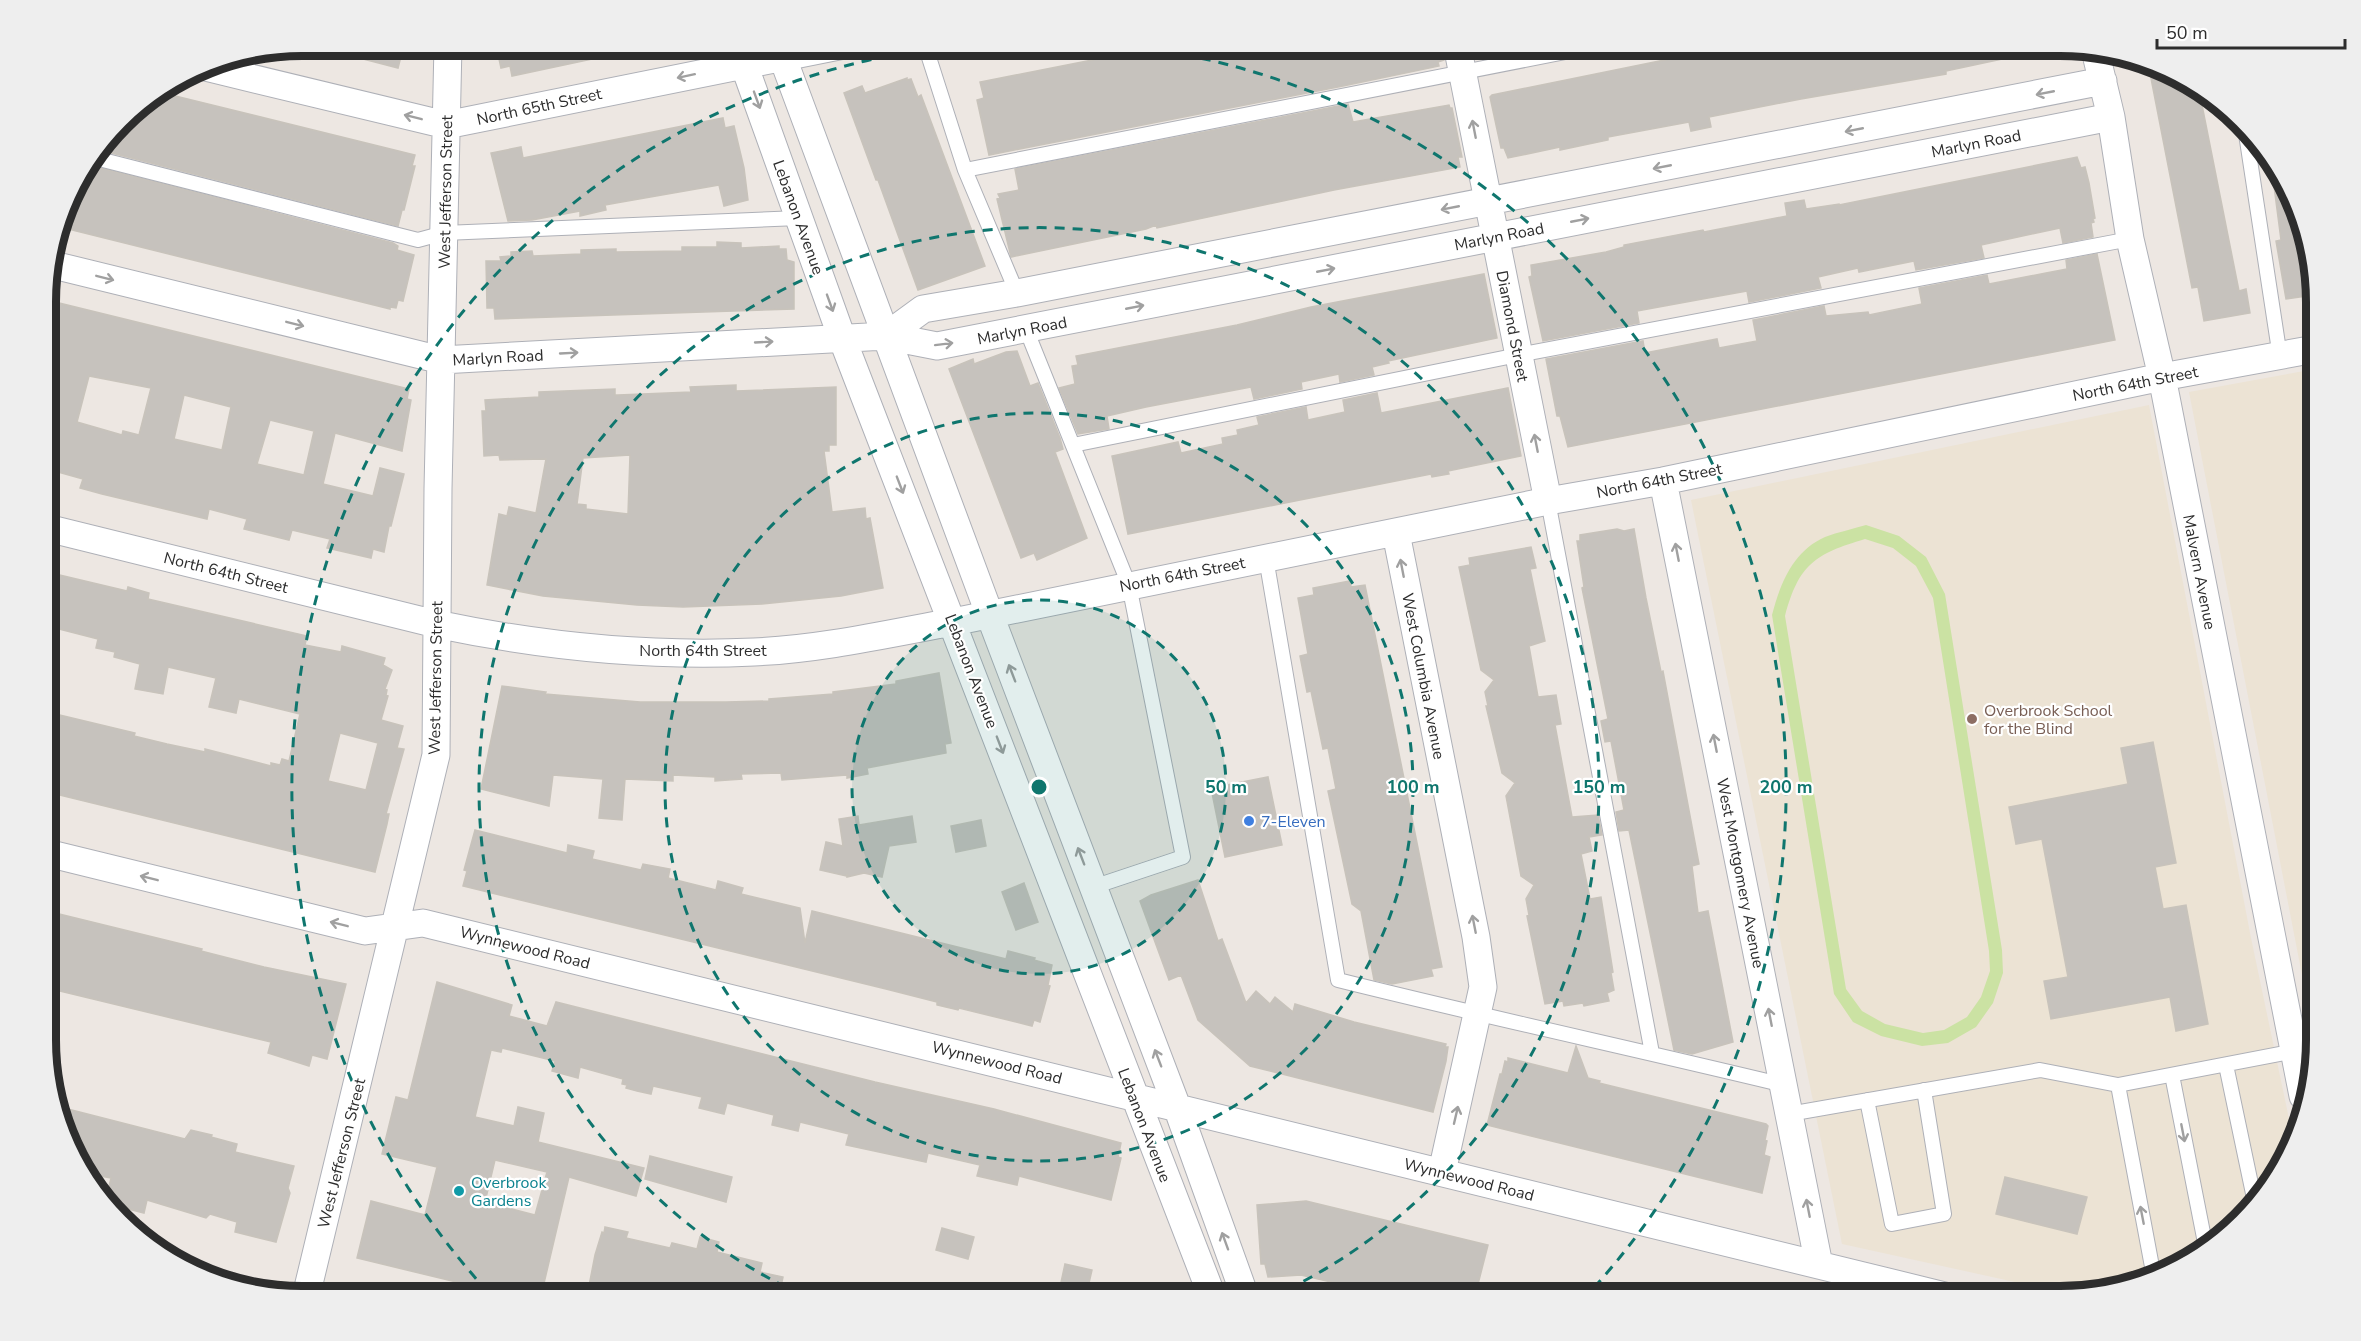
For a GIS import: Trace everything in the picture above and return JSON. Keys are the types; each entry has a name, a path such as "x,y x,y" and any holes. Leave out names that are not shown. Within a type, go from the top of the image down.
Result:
{"street":[{"name":"West Jefferson Street","path":"308,1286 436,755 436,624 448,56"},
{"name":"North 65th Street","path":"218,70 446,125 736,56"},
{"name":"Lebanon Avenue","path":"740,56 842,338 1208,1286"},
{"path":"782,56 989,613 1177,1107 1241,1286"},
{"name":"Diamond Street","path":"1459,56 1548,501"},
{"name":"Malvern Avenue","path":"2097,59 2111,117 2130,239 2162,377 2301,1083"},
{"path":"886,336 923,309 1017,293 2103,81"},
{"name":"Marlyn Road","path":"58,267 441,360 886,336 937,346 2111,117"},
{"name":"North 64th Street","path":"56,530 436,624 498,637 573,647 678,653 755,652 855,641 953,622 1548,501 1663,481 2162,377 2306,351"},
{"name":"West Montgomery Avenue","path":"1663,481 1820,1265"},
{"name":"West Columbia Avenue","path":"1395,533 1476,937 1483,987 1442,1172"},
{"path":"1024,807 1058,794"},
{"name":"Wynnewood Road","path":"56,855 365,931 423,923 1133,1095 1905,1286"}],"lane":[{"path":"929,56 965,170 1017,293"},
{"path":"965,170 1547,56"},
{"path":"2247,143 2280,357"},
{"path":"101,159 418,240 444,233 799,218"},
{"path":"1073,445 1518,355 2130,239"},
{"path":"1026,329 1129,585 1183,857 1093,887"},
{"path":"1548,501 1652,1053"},
{"path":"1266,558 1338,980 1478,1016 1652,1053 1784,1085"},
{"path":"1789,1113 2040,1070 2118,1085 2295,1051"},
{"path":"2226,1065 2253,1192"},
{"path":"2172,1075 2204,1238"},
{"path":"2118,1085 2152,1268"},
{"path":"1866,1100 1892,1224 1944,1214 1924,1090"}],"shaded area":[{"path":"2306,371 2306,996 2189,392"},
{"name":"Overbrook School for the Blind","path":"2149,405 2251,938 2290,1124 2273,1162 2255,1189 2222,1224 2196,1244 2154,1267 2123,1277 2076,1285 2033,1286 1842,1244 1691,500"}],"green space":[{"path":"1866,525 1899,536 1926,557 1945,594 2002,950 2003,973 1993,1003 1976,1027 1948,1043 1922,1046 1881,1036 1853,1022 1834,994 1772,615 1789,570 1804,551 1825,537","holes":["1865,539 1893,548 1916,566 1933,598 1989,951 1990,971 1981,997 1967,1017 1944,1030 1923,1033 1885,1024 1862,1011 1846,989 1785,616 1796,584 1803,573 1821,556"]}],"building":[{"path":"352,56 401,56 398,68"},
{"path":"498,56 607,56 512,76 510,66 501,68"},
{"path":"1112,56 1443,56 1444,60 1438,62 1439,66 989,155 977,100 984,98 980,82"},
{"path":"1684,56 2017,56 1946,71 1946,74 1709,117 1711,127 1691,131 1689,122 1608,137 1608,140 1560,150 1560,147 1508,158 1504,148 1501,148 1490,97"},
{"path":"2150,73 2182,88 2201,101 2239,291 2246,289 2250,313 2204,321 2198,287 2192,288"},
{"path":"907,78 907,80 911,79 918,97 921,95 985,266 918,290 844,93 862,86 865,93"},
{"path":"169,94 415,155 412,166 415,166 398,226 106,152 139,117"},
{"path":"1348,104 1353,122 1449,105 1452,108 1462,157 1458,157 1460,167 1334,190 1157,228 1156,225 1011,257 997,199 1000,198 998,194 1019,190 1015,169"},
{"path":"723,118 725,128 734,126 744,168 748,200 724,206 719,185 605,205 606,210 580,216 580,211 532,220 508,221 491,153 521,147 523,158"},
{"path":"2077,157 2081,168 2085,167 2089,183 2095,218 2091,223 2093,237 2063,243 2060,228 1981,245 1984,258 1916,270 1914,261 1859,272 1858,268 1818,277 1821,288 1749,302 1747,291 1637,311 1639,323 1543,341 1529,277 1532,276 1531,265 1606,252 1624,247 1624,245 1787,216 1785,203 1804,200 1806,209 1839,205"},
{"path":"96,167 393,243 398,246 397,250 414,255 403,301 398,300 396,308 390,307 390,309 67,229 74,207"},
{"path":"2273,179 2287,207 2297,238 2306,296 2286,299 2276,241 2281,240"},
{"path":"717,242 741,243 741,248 779,246 779,249 786,249 787,260 794,262 794,309 495,319 494,308 487,308 486,261 501,261 500,257 511,256 511,252 532,251 533,256 581,254 581,250 682,251 682,247 717,247"},
{"path":"2097,254 2115,340 1568,447 1560,416 1557,416 1546,359 1643,341 1645,353 1717,339 1719,348 1757,341 1753,320 1824,306 1826,316 1868,312 1869,315 1922,304 1919,288 1987,275 1989,284 2067,269 2066,260"},
{"path":"1484,274 1497,338 1388,361 1389,363 1372,367 1374,375 1340,382 1339,374 1301,382 1302,389 1254,399 1251,387 1146,407 1107,416 1109,429 1078,434 1059,388 1075,384 1072,366 1078,365 1076,356"},
{"path":"56,302 409,389 407,399 411,400 402,451 335,433 323,484 373,496 380,468 404,474 384,552 373,549 371,558 327,548 330,539 292,530 289,540 244,529 247,519 209,509 207,519 80,488 83,479 56,472","holes":["89,376 151,388 139,435 123,431 122,435 77,422","184,395 231,407 222,450 174,439","270,420 314,431 304,475 257,464"]},
{"path":"1017,351 1030,386 1038,383 1060,438 1063,449 1055,452 1087,538 1037,560 1034,553 1021,558 949,369 973,359 974,364 1006,352"},
{"path":"736,385 736,391 836,387 836,445 829,445 829,451 824,451 832,512 865,508 866,519 870,518 883,588 841,596 762,604 683,607 543,596 487,585 499,514 507,516 509,507 536,513 546,459 500,460 499,455 484,456 482,411 486,411 485,400 539,397 539,392 615,389 615,395 691,392 690,387","holes":["630,455 628,514 586,509 586,505 577,504 583,458"]},
{"path":"1508,388 1521,456 1448,471 1449,474 1432,477 1431,474 1128,534 1112,456 1178,442 1181,453 1223,444 1222,438 1238,435 1237,430 1259,425 1257,417 1306,407 1308,420 1345,412 1343,400 1377,393 1381,413"},
{"path":"1617,529 1624,531 1634,529 1699,864 1692,866 1698,913 1708,911 1733,1042 1692,1054 1674,1050 1629,830 1619,831 1616,812 1624,810 1611,741 1605,742 1601,721 1608,719 1582,588 1584,587 1577,541 1580,541 1580,535"},
{"path":"1531,547 1536,568 1530,569 1545,641 1529,646 1538,697 1556,695 1561,724 1555,725 1572,817 1598,815 1602,835 1589,837 1592,851 1581,854 1590,899 1601,897 1614,990 1607,993 1609,1001 1584,1006 1583,1003 1564,1006 1563,1001 1545,1004 1527,916 1529,915 1526,899 1534,885 1521,876 1506,796 1515,783 1502,773 1486,706 1488,706 1485,692 1494,680 1481,670 1459,567 1470,565 1469,558"},
{"path":"56,574 127,591 128,587 149,593 148,599 307,636 305,645 341,652 342,646 385,658 383,665 392,670 385,689 388,696 381,720 403,726 397,748 404,749 386,814 389,814 375,872 56,794 56,714 135,733 134,736 167,744 205,752 205,749 271,766 271,763 280,765 282,759 289,761 300,714 239,699 236,713 209,707 216,678 168,667 163,694 135,689 140,664 114,657 115,652 96,648 98,639 56,628","holes":["340,733 378,743 366,790 328,781"]},
{"path":"1350,581 1351,587 1365,585 1442,967 1431,969 1433,976 1392,984 1374,980 1361,911 1352,904 1328,791 1336,789 1328,748 1323,749 1311,691 1307,692 1300,656 1308,654 1298,598 1314,595 1313,588"},
{"path":"939,673 951,743 945,744 946,753 867,768 868,774 847,778 847,775 782,780 781,773 741,774 742,779 715,781 715,777 673,775 673,781 625,779 622,820 599,818 603,779 553,775 549,806 481,789 502,686 546,692 545,694 640,702 769,701 769,699 833,694 833,692 896,684 896,681"},
{"path":"2153,742 2176,863 2155,867 2163,909 2186,905 2208,1024 2176,1031 2170,997 2051,1019 2044,981 2068,977 2042,839 2016,844 2009,807 2128,784 2121,748"},
{"path":"1268,777 1282,845 1225,857 1211,788"},
{"path":"858,816 859,825 912,816 916,842 889,846 882,877 864,873 847,877 847,874 846,876 820,870 826,842 843,846 839,819"},
{"path":"981,820 986,846 956,852 951,826"},
{"path":"475,830 567,853 568,845 594,851 592,859 641,870 643,864 670,869 668,878 716,890 718,881 743,888 741,894 800,908 805,943 812,911 1006,959 1008,951 1035,958 1034,960 1052,965 1048,985 1050,986 1040,1022 1034,1020 1032,1026 959,1008 958,1010 937,1005 937,1002 886,989 463,886 467,871 464,870"},
{"path":"1198,880 1218,941 1222,939 1246,1003 1256,991 1270,1004 1275,997 1293,1012 1295,1004 1354,1022 1446,1044 1445,1047 1448,1047 1446,1061 1433,1112 1250,1066 1198,1020 1181,975 1169,980 1140,901 1151,895"},
{"path":"1024,883 1038,922 1016,930 1002,892"},
{"path":"56,913 202,949 201,951 264,967 346,984 327,1059 312,1055 309,1066 268,1053 271,1042 56,990"},
{"path":"437,982 512,1005 509,1016 547,1026 556,1002 875,1082 994,1109 1121,1143 1118,1157 1121,1158 1111,1200 1019,1176 1017,1185 977,1176 980,1165 928,1153 926,1162 846,1145 849,1134 800,1122 798,1131 772,1125 774,1115 727,1103 724,1114 699,1108 702,1097 653,1086 651,1094 637,1091 626,1088 627,1085 622,1084 623,1079 580,1067 578,1078 552,1071 555,1061 502,1048 501,1052 491,1050 475,1117 514,1126 518,1107 544,1113 538,1142 644,1168 636,1196 569,1177 543,1286 473,1286 357,1258 371,1201 425,1215 437,1167 382,1154 396,1097 408,1100","holes":["495,1160 547,1172 535,1215 485,1202"]},
{"path":"1576,1046 1588,1078 1600,1081 1599,1083 1766,1124 1768,1126 1764,1155 1770,1157 1762,1193 1487,1125 1500,1074 1508,1058 1568,1073"},
{"path":"66,1108 185,1139 191,1130 212,1135 211,1137 237,1144 235,1152 294,1166 288,1188 290,1193 276,1242 235,1232 237,1222 210,1214 206,1218 147,1200 144,1213 122,1207 108,1191 111,1178 96,1175 74,1134"},
{"path":"650,1156 732,1177 726,1202 645,1179"},
{"path":"2005,1177 2087,1197 2077,1234 1996,1214"},
{"path":"1306,1201 1488,1245 1478,1286 1348,1286 1301,1275 1268,1277 1265,1264 1261,1264 1257,1205"},
{"path":"605,1227 628,1232 626,1238 670,1248 672,1243 697,1249 700,1237 719,1242 717,1252 762,1263 760,1272 783,1277 781,1286 589,1286 595,1255 602,1232 604,1233"},
{"path":"942,1228 974,1237 968,1259 936,1250"},
{"path":"1065,1264 1092,1270 1088,1286 1060,1286"}],"place":[{"name":"Overbrook School for the Blind","path":"1972,719"},
{"name":"7-Eleven","path":"1249,821"},
{"name":"Overbrook Gardens","path":"459,1191"}]}
